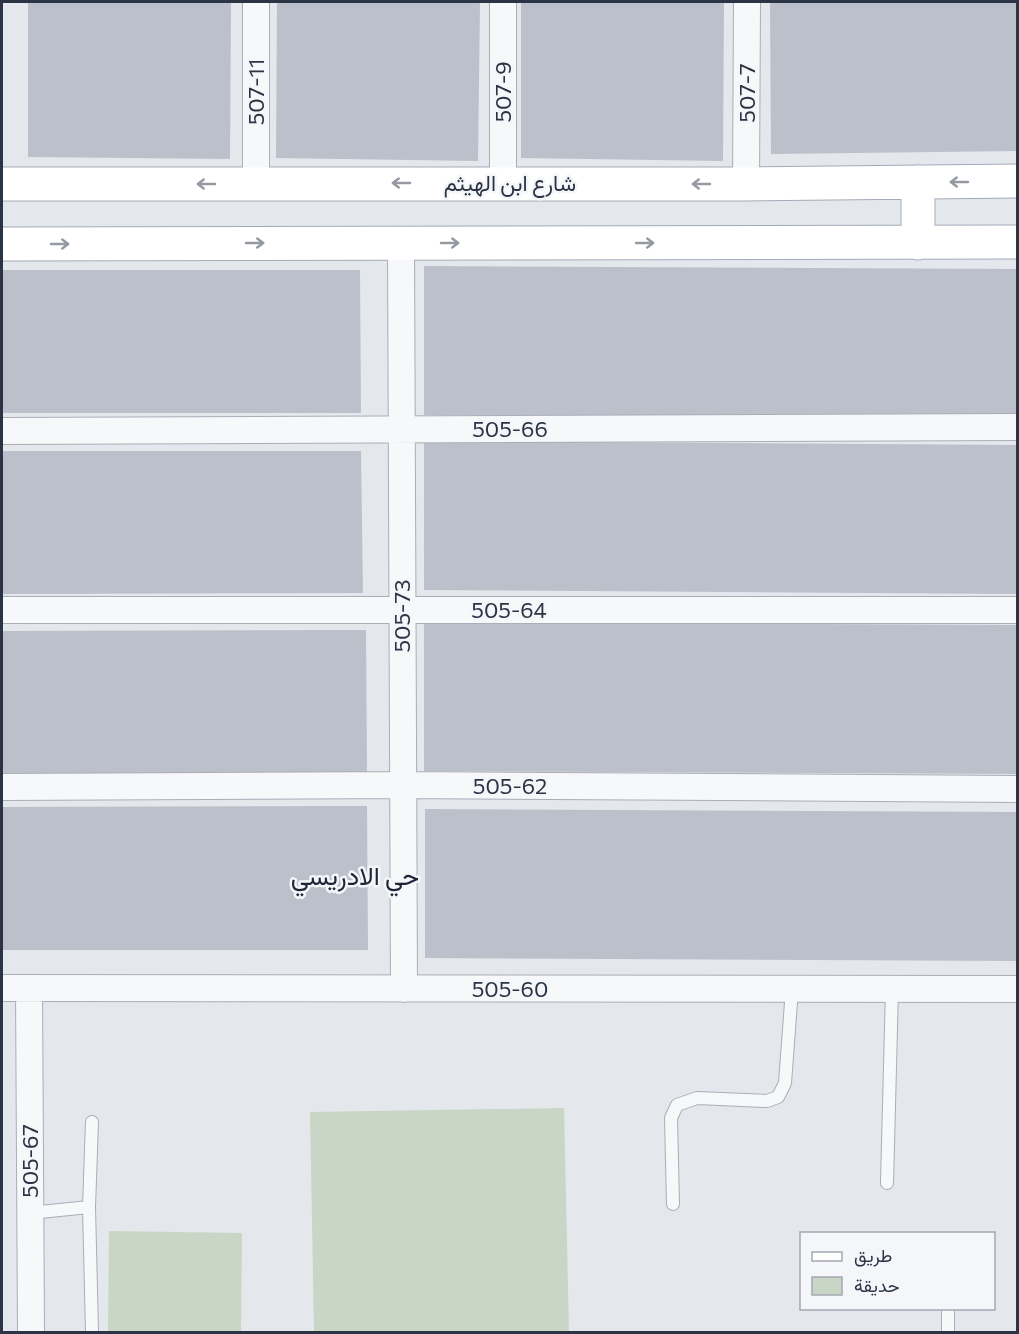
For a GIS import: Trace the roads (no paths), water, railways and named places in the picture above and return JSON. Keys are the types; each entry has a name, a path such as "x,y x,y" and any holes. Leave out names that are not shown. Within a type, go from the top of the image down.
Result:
{"main road":[{"path":"918,182 918,243"},
{"name":"شارع ابن الهيثم","path":"2,184 1017,182"},
{"path":"2,244 1017,242"}],"street":[{"name":"507-11","path":"256,2 256,183"},
{"name":"507-9","path":"503,2 503,183"},
{"name":"507-7","path":"746,184 747,2"},
{"name":"505-73","path":"401,243 404,988"},
{"name":"505-66","path":"2,431 1017,427"},
{"name":"505-64","path":"2,610 1017,609"},
{"name":"505-62","path":"2,787 403,785 1017,789"},
{"name":"505-60","path":"2,988 1017,989"},
{"name":"505-67","path":"29,988 31,1332"}],"lane":[{"path":"673,1204 670,1118 677,1105 697,1098 767,1101 778,1097 785,1083 792,989"},
{"path":"887,1183 892,989"},
{"path":"92,1122 89,1207 92,1332"},
{"path":"30,1213 89,1207"},
{"path":"948,1313 948,1332"}],"district":[{"name":"حي الادريسي","path":"355,876"}]}
